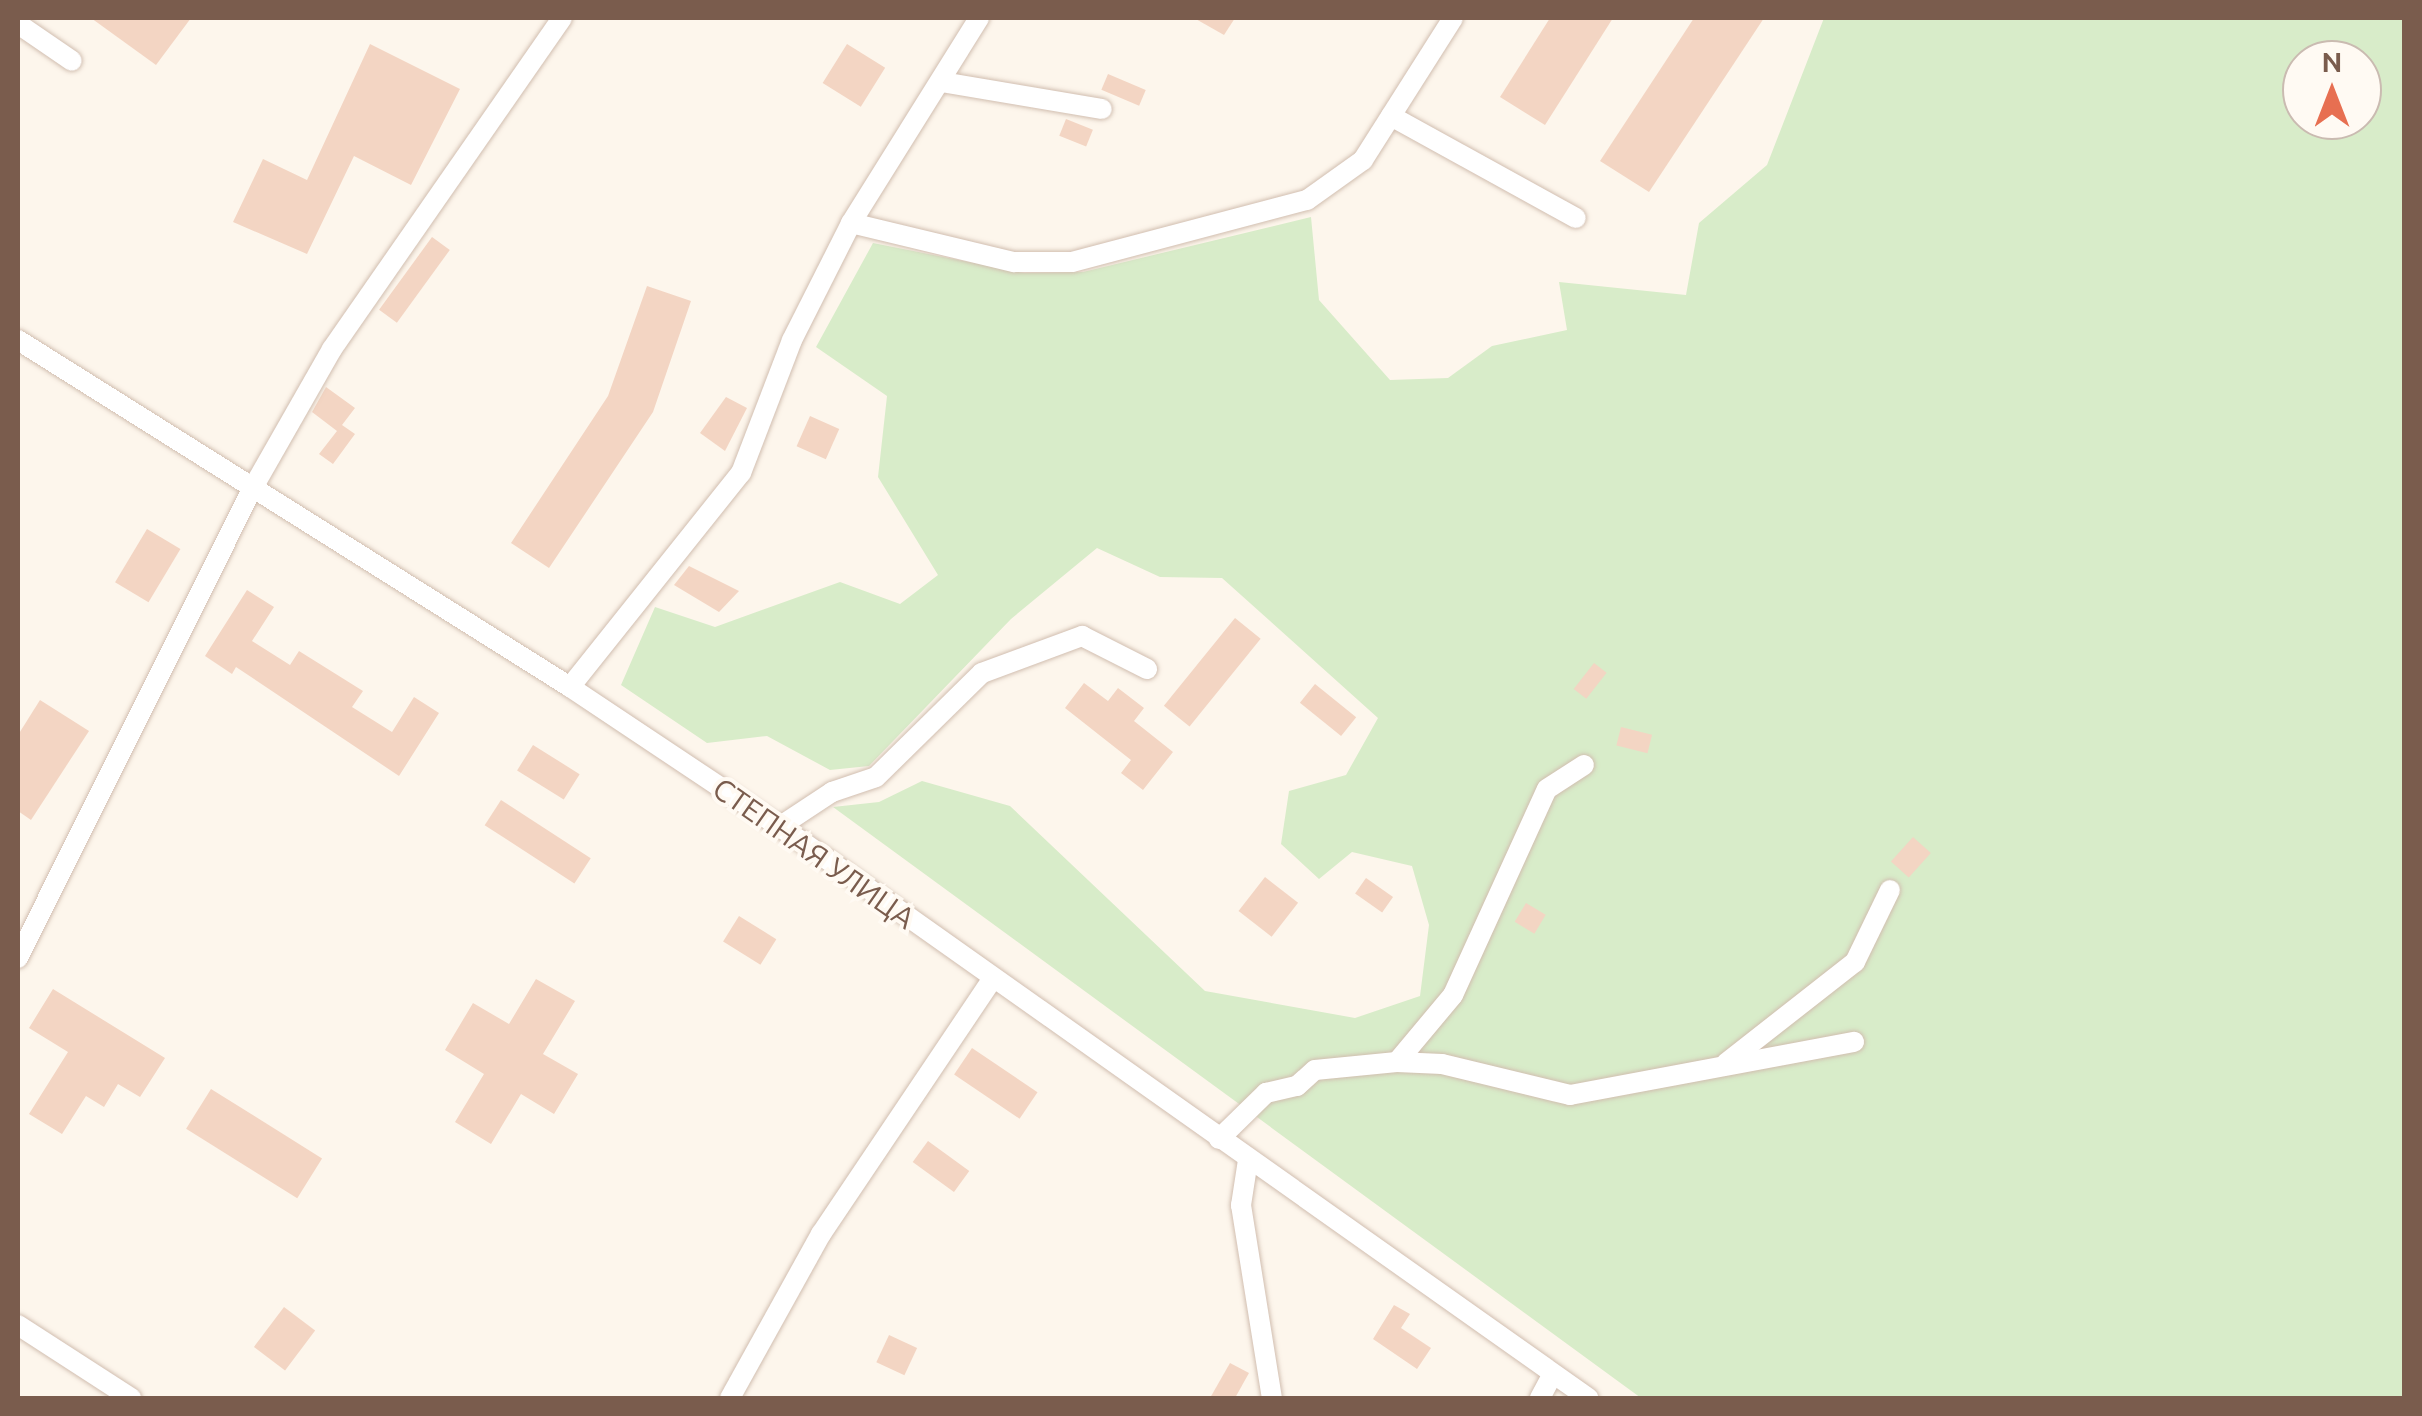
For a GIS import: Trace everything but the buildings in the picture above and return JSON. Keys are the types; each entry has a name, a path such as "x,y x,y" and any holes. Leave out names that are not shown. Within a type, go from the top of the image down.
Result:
{"street":[{"path":"18,958 252,492 332,349 562,18"},
{"path":"570,687 741,474 792,340 851,223 980,18"},
{"path":"851,223 1014,262 1072,262 1307,200 1363,160 1453,18"},
{"path":"18,24 72,60"},
{"path":"942,82 1102,108"},
{"path":"1391,116 1576,218"},
{"name":"СТЕПНАЯ УЛИЦА","path":"18,340 252,492 570,687 780,827 1588,1398"},
{"path":"780,827 832,792 876,777 982,673 1082,636 1147,669"},
{"path":"1397,1062 1453,995 1546,790 1584,764"},
{"path":"1720,1067 1855,962 1890,890"},
{"path":"730,1398 821,1234 993,978"},
{"path":"1219,1140 1266,1093 1297,1086 1316,1070 1397,1062 1442,1064 1570,1095 1854,1042"},
{"path":"1248,1160 1241,1205 1272,1398"},
{"path":"18,1326 130,1398"},
{"path":"1540,1398 1553,1374"}],"green space":[{"path":"1824,18 2404,18 2404,1398 1641,1398 833,807 879,802 922,781 1010,806 1205,991 1355,1018 1420,996 1429,925 1412,866 1352,852 1319,879 1281,844 1289,791 1346,775 1378,718 1222,578 1160,577 1097,548 1011,619 869,766 830,770 767,736 707,743 621,685 655,607 715,627 840,582 900,604 938,575 878,477 887,396 816,347 873,243 1024,273 1083,272 1311,217 1319,300 1390,380 1448,378 1492,346 1567,330 1559,282 1686,295 1699,223 1767,165"}]}
